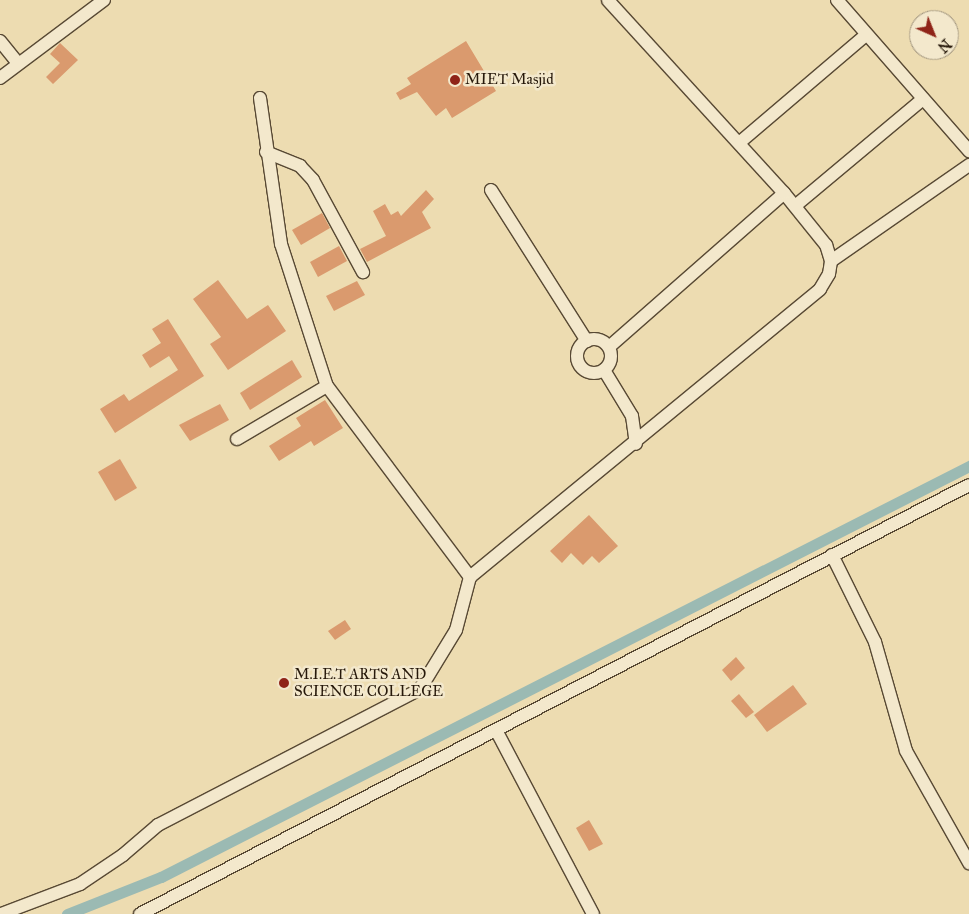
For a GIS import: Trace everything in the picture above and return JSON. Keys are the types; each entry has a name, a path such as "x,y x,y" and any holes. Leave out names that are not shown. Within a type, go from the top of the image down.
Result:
{"street":[{"path":"0,78 17,62 104,0"},
{"path":"2,914 80,884 123,855 158,825 420,689 456,630 470,577 636,444 760,336 820,289 829,274 831,262 826,245 784,193 608,0"},
{"path":"837,0 969,151"},
{"path":"739,143 866,35"},
{"path":"0,41 17,62"},
{"path":"260,98 266,152 281,244 327,386 470,577"},
{"path":"795,206 923,99"},
{"path":"266,152 300,166 313,180 363,272"},
{"path":"831,262 969,165"},
{"path":"491,190 587,341"},
{"path":"609,348 784,193"},
{"path":"600,340 609,348 611,358 604,370 591,372 579,362 578,352 587,341 600,340"},
{"path":"604,370 632,416 636,444"},
{"path":"237,439 327,386"},
{"path":"140,914 969,485"},
{"path":"832,555 875,642 906,751 969,863"},
{"path":"496,730 593,914"}],"building":[{"path":"466,41 496,91 452,118 446,108 436,116 417,92 400,100 396,93 411,84 407,78"},
{"path":"60,43 78,60 53,84 46,77 60,63 50,54"},
{"path":"426,190 434,199 422,212 431,228 367,262 360,249 386,236 373,211 385,204 391,215 398,211 401,216"},
{"path":"322,213 330,228 301,245 292,230"},
{"path":"339,246 347,261 318,277 310,262"},
{"path":"218,280 247,319 268,305 286,331 228,370 210,344 221,337 193,299"},
{"path":"357,281 365,295 334,311 326,296"},
{"path":"168,319 204,376 115,433 100,409 124,394 129,401 178,370 169,356 150,368 142,355 161,343 152,329"},
{"path":"292,360 302,377 250,410 240,393"},
{"path":"325,400 343,428 314,446 311,441 279,461 269,446 301,426 296,418"},
{"path":"220,404 229,420 190,441 179,425"},
{"path":"120,459 137,488 115,501 98,472"},
{"path":"589,515 618,546 599,563 592,556 583,565 571,553 562,563 550,551"},
{"path":"345,620 351,629 335,640 328,631"},
{"path":"736,657 745,668 731,681 722,670"},
{"path":"793,685 807,704 767,732 754,715"},
{"path":"739,694 754,712 746,718 731,701"},
{"path":"589,820 603,844 589,851 576,828"}],"waterway":[{"path":"67,914 161,877 969,466"}],"place":[{"name":"MIET Masjid","path":"455,80"},
{"name":"M.I.E.T ARTS AND SCIENCE COLLEGE","path":"284,683"}]}
